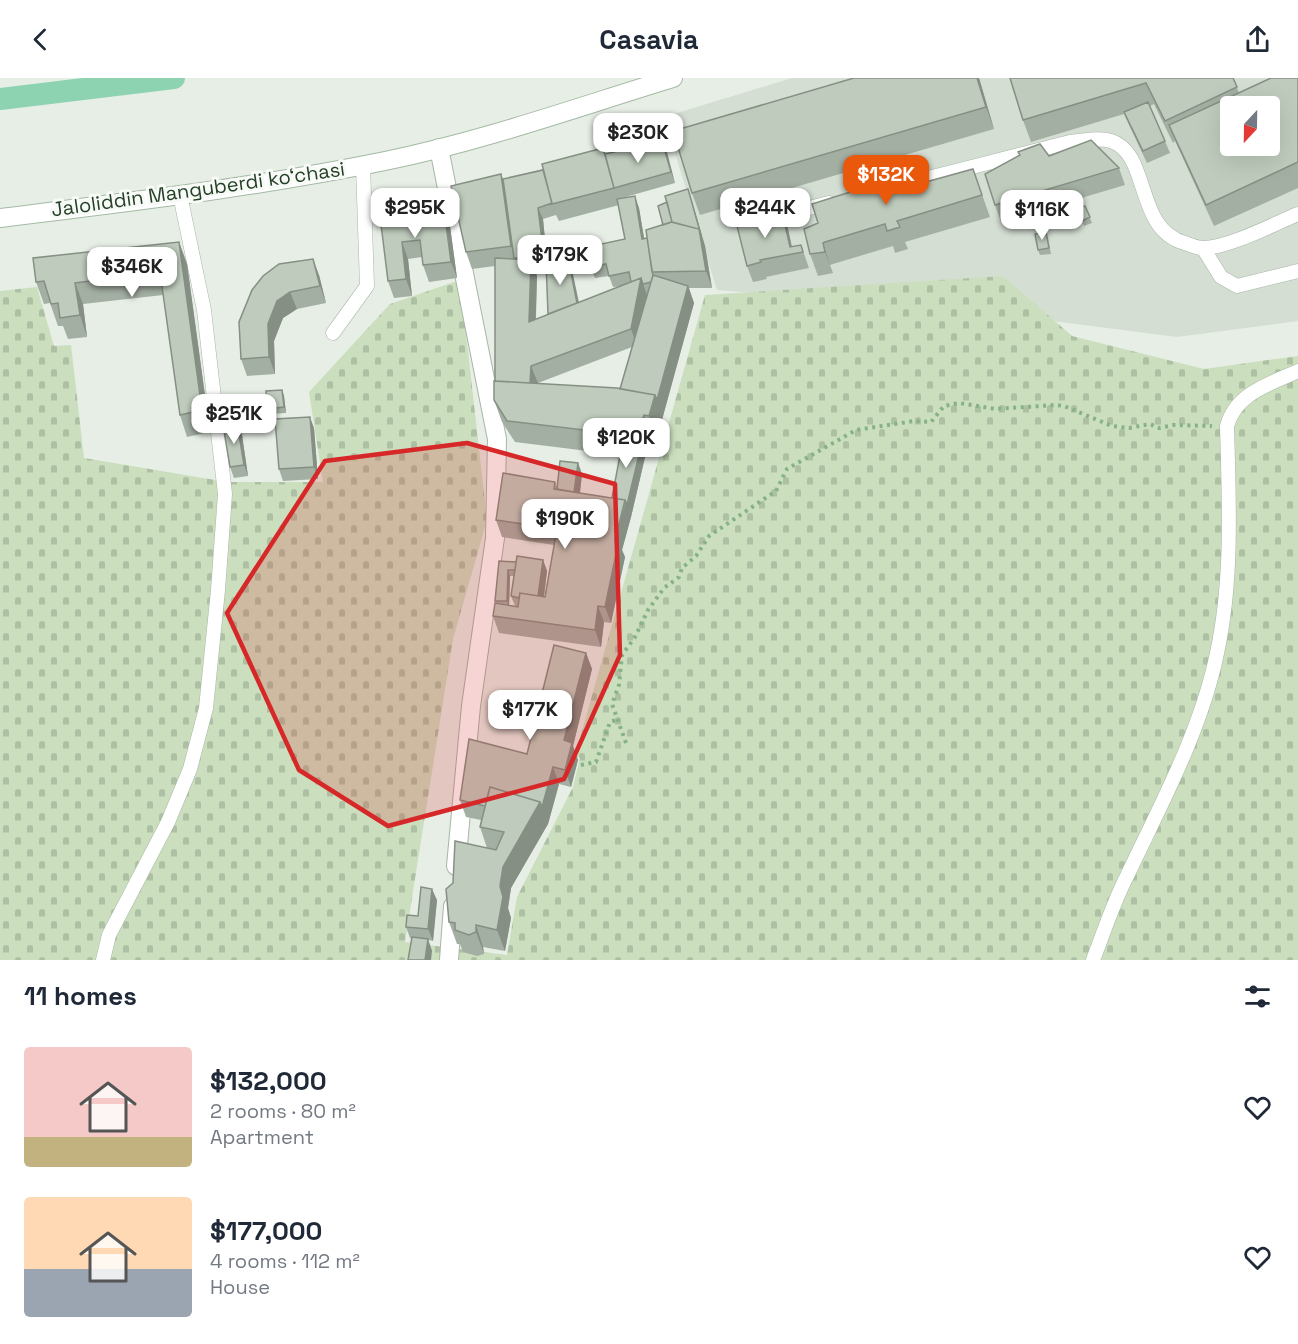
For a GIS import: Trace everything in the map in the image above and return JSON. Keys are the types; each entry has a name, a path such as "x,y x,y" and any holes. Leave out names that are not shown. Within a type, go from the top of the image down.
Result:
{"street":[{"name":"Jaloliddin Manguberdi koʻchasi","path":"0,218 272,183 363,165 439,148 673,78"},
{"path":"439,148 497,439 495,538 471,706 449,960"}],"lane":[{"path":"878,191 1070,142 1098,139 1121,146 1130,158 1154,222 1176,241 1203,248 1242,237 1298,214"},
{"path":"333,333 367,286 363,165"},
{"path":"103,960 109,935 168,822 189,769 206,708 219,579 225,494 204,309 180,195"},
{"path":"754,222 844,199"},
{"path":"1203,248 1221,277 1237,286 1298,271"},
{"path":"1093,960 1126,877 1152,827 1203,707 1217,653 1228,585 1227,426 1231,412 1240,401 1259,389 1298,370"}],"path":[{"path":"626,743 612,704 619,685 622,655 635,637 654,599 679,577 682,568 696,556 709,536 776,491 787,469 856,429 914,421 931,422 944,406 959,404 994,409 1064,406 1112,426 1129,428 1150,424 1159,428 1174,425 1227,426"},
{"path":"581,765 596,762 610,722 619,719"}],"highlighted area":[{"path":"467,443 615,484 620,655 564,779 388,826 299,770 227,613 325,461"}],"shaded area":[{"path":"792,78 1298,78 1298,321 1177,337 960,309 717,290 664,117"}],"green space":[{"path":"1003,276 1072,336 1204,369 1298,356 1298,960 0,960 0,291 37,287 54,346 71,345 84,458 227,482 323,482 309,392 390,304 460,280 487,520 453,639 405,942 507,955 517,897 573,787 580,758 575,756 705,295"}],"building":[{"path":"854,78 977,78 986,107 692,193 673,131"},
{"path":"1010,78 1233,78 1237,87 1165,121 1146,83 1023,120"},
{"path":"1271,78 1298,78 1298,162 1206,205 1169,125 1220,102 1220,156 1280,156 1280,96 1232,96"},
{"path":"1148,102 1165,141 1143,151 1124,112"},
{"path":"1091,140 1119,168 995,205 985,174 1020,155 1018,152 1040,144 1049,156"},
{"path":"662,141 671,172 614,188 605,154"},
{"path":"603,148 614,188 552,204 542,164"},
{"path":"973,169 982,195 897,221 900,227 887,231 885,224 825,242 823,243 825,252 810,254 804,229 818,223 812,204 911,173 915,185"},
{"path":"543,170 552,203 538,208 544,257 514,258 503,179"},
{"path":"501,174 511,246 466,252 451,186"},
{"path":"688,189 701,235 699,229 672,222 665,196"},
{"path":"635,196 642,239 647,238 653,276 651,282 643,284 641,278 631,282 629,272 609,276 606,264 591,267 583,248 625,239 617,199"},
{"path":"667,202 672,222 663,225 658,206"},
{"path":"1085,206 1090,217 1082,221 1077,209"},
{"path":"444,209 451,262 423,265 420,240 402,242 406,279 388,281 380,216"},
{"path":"782,212 790,247 801,245 803,252 760,260 761,262 747,266 736,222"},
{"path":"671,222 699,229 706,271 652,272 646,230"},
{"path":"1046,232 1049,248 1038,250 1035,234"},
{"path":"179,242 202,410 180,415 160,272 75,283 80,315 60,318 58,303 51,304 44,281 36,282 33,258"},
{"path":"495,258 531,260 529,322 641,278 631,329 531,366 530,383 495,381"},
{"path":"568,258 577,303 548,314 546,262"},
{"path":"313,259 320,286 290,292 277,301 268,324 269,357 241,359 239,322 252,290 263,276 279,264"},
{"path":"653,275 688,286 657,400 655,395 620,389"},
{"path":"494,381 617,388 655,395 649,416 644,415 638,431 619,428 618,434 507,421 494,400"},
{"path":"282,390 284,407 267,409 266,391"},
{"path":"310,417 314,467 279,469 275,419"},
{"path":"237,423 244,465 230,467 223,425"},
{"path":"623,439 642,442 627,505 625,500 612,498"},
{"path":"560,461 578,463 574,492 557,489"},
{"path":"503,473 555,482 554,489 625,500 615,540 619,540 605,607 598,606 595,630 493,616 495,603 518,607 520,593 545,597 557,529 496,520"},
{"path":"517,556 543,560 538,596 520,593 519,598 511,596"},
{"path":"499,561 516,562 515,570 508,570 507,601 495,601"},
{"path":"554,645 586,653 564,740 572,743 565,770 553,767 542,807 540,802 490,787 485,806 460,800 469,739 527,754"},
{"path":"490,787 540,802 503,867 500,886 503,897 497,930 476,925 476,932 469,935 455,930 455,923 449,922 446,889 453,883 455,841 496,850 504,832 480,827"},
{"path":"421,887 432,889 428,929 406,927 407,915 418,916"},
{"path":"412,937 428,939 425,960 408,960"}],"waterway":[{"path":"0,99 174,78"}]}
